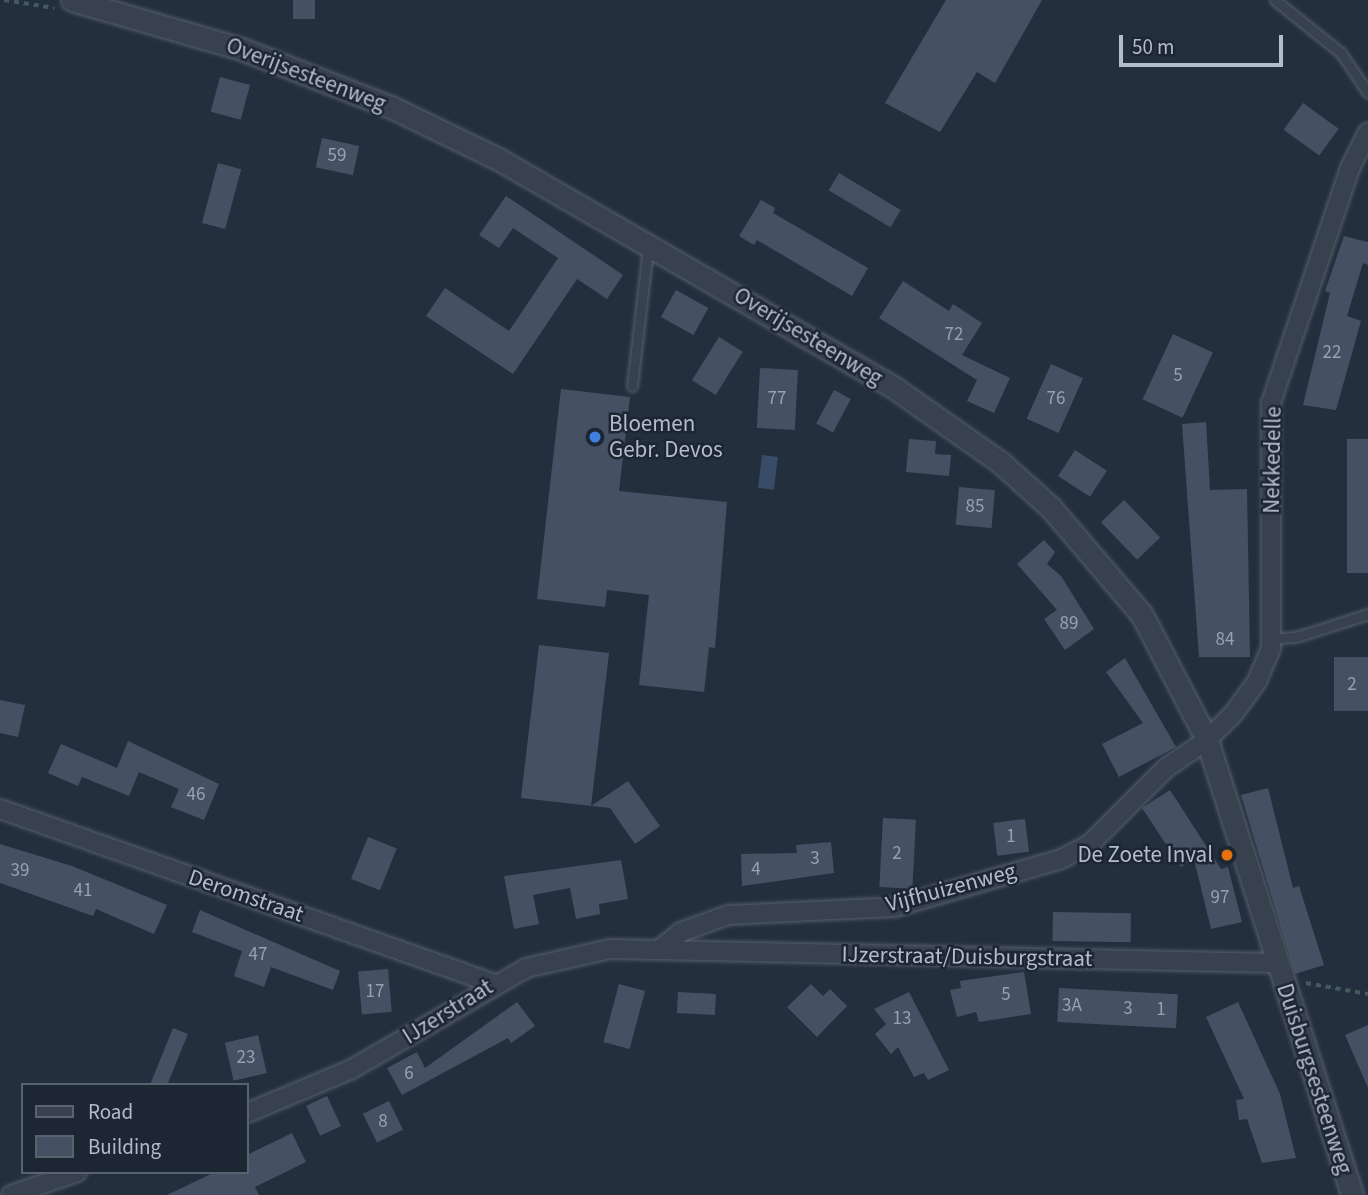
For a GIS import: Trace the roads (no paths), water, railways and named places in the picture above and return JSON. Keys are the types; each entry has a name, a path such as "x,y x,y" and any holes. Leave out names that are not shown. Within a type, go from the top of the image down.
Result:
{"street":[{"name":"Overijsesteenweg","path":"72,0 120,5 393,108 649,243 907,396 1041,498 1085,542 1142,615 1207,740 1278,971"},
{"name":"Nekkedelle","path":"1207,740 1257,681 1271,639 1271,403 1350,168 1368,132"},
{"name":"Vijfhuizenweg","path":"660,949 681,932 728,915 895,907 1061,859 1090,844 1166,768 1207,740"},
{"name":"Deromstraat","path":"0,809 492,983"},
{"name":"IJzerstraat","path":"248,1113 352,1069 492,983 526,968 610,949 660,949"},
{"name":"IJzerstraat/Duisburgstraat","path":"660,949 1278,971"},
{"name":"Duisburgsesteenweg","path":"1278,971 1352,1195"},
{"path":"11,1195 71,1174"}],"lane":[{"path":"1275,0 1341,53 1368,93"},
{"path":"632,386 649,243"},
{"path":"1271,639 1296,637 1368,614"}],"water":[{"path":"762,455 778,457 774,490 758,488"}],"place":[{"name":"Bloemen Gebr. Devos","path":"595,437"},
{"name":"De Zoete Inval","path":"1227,855"}]}
